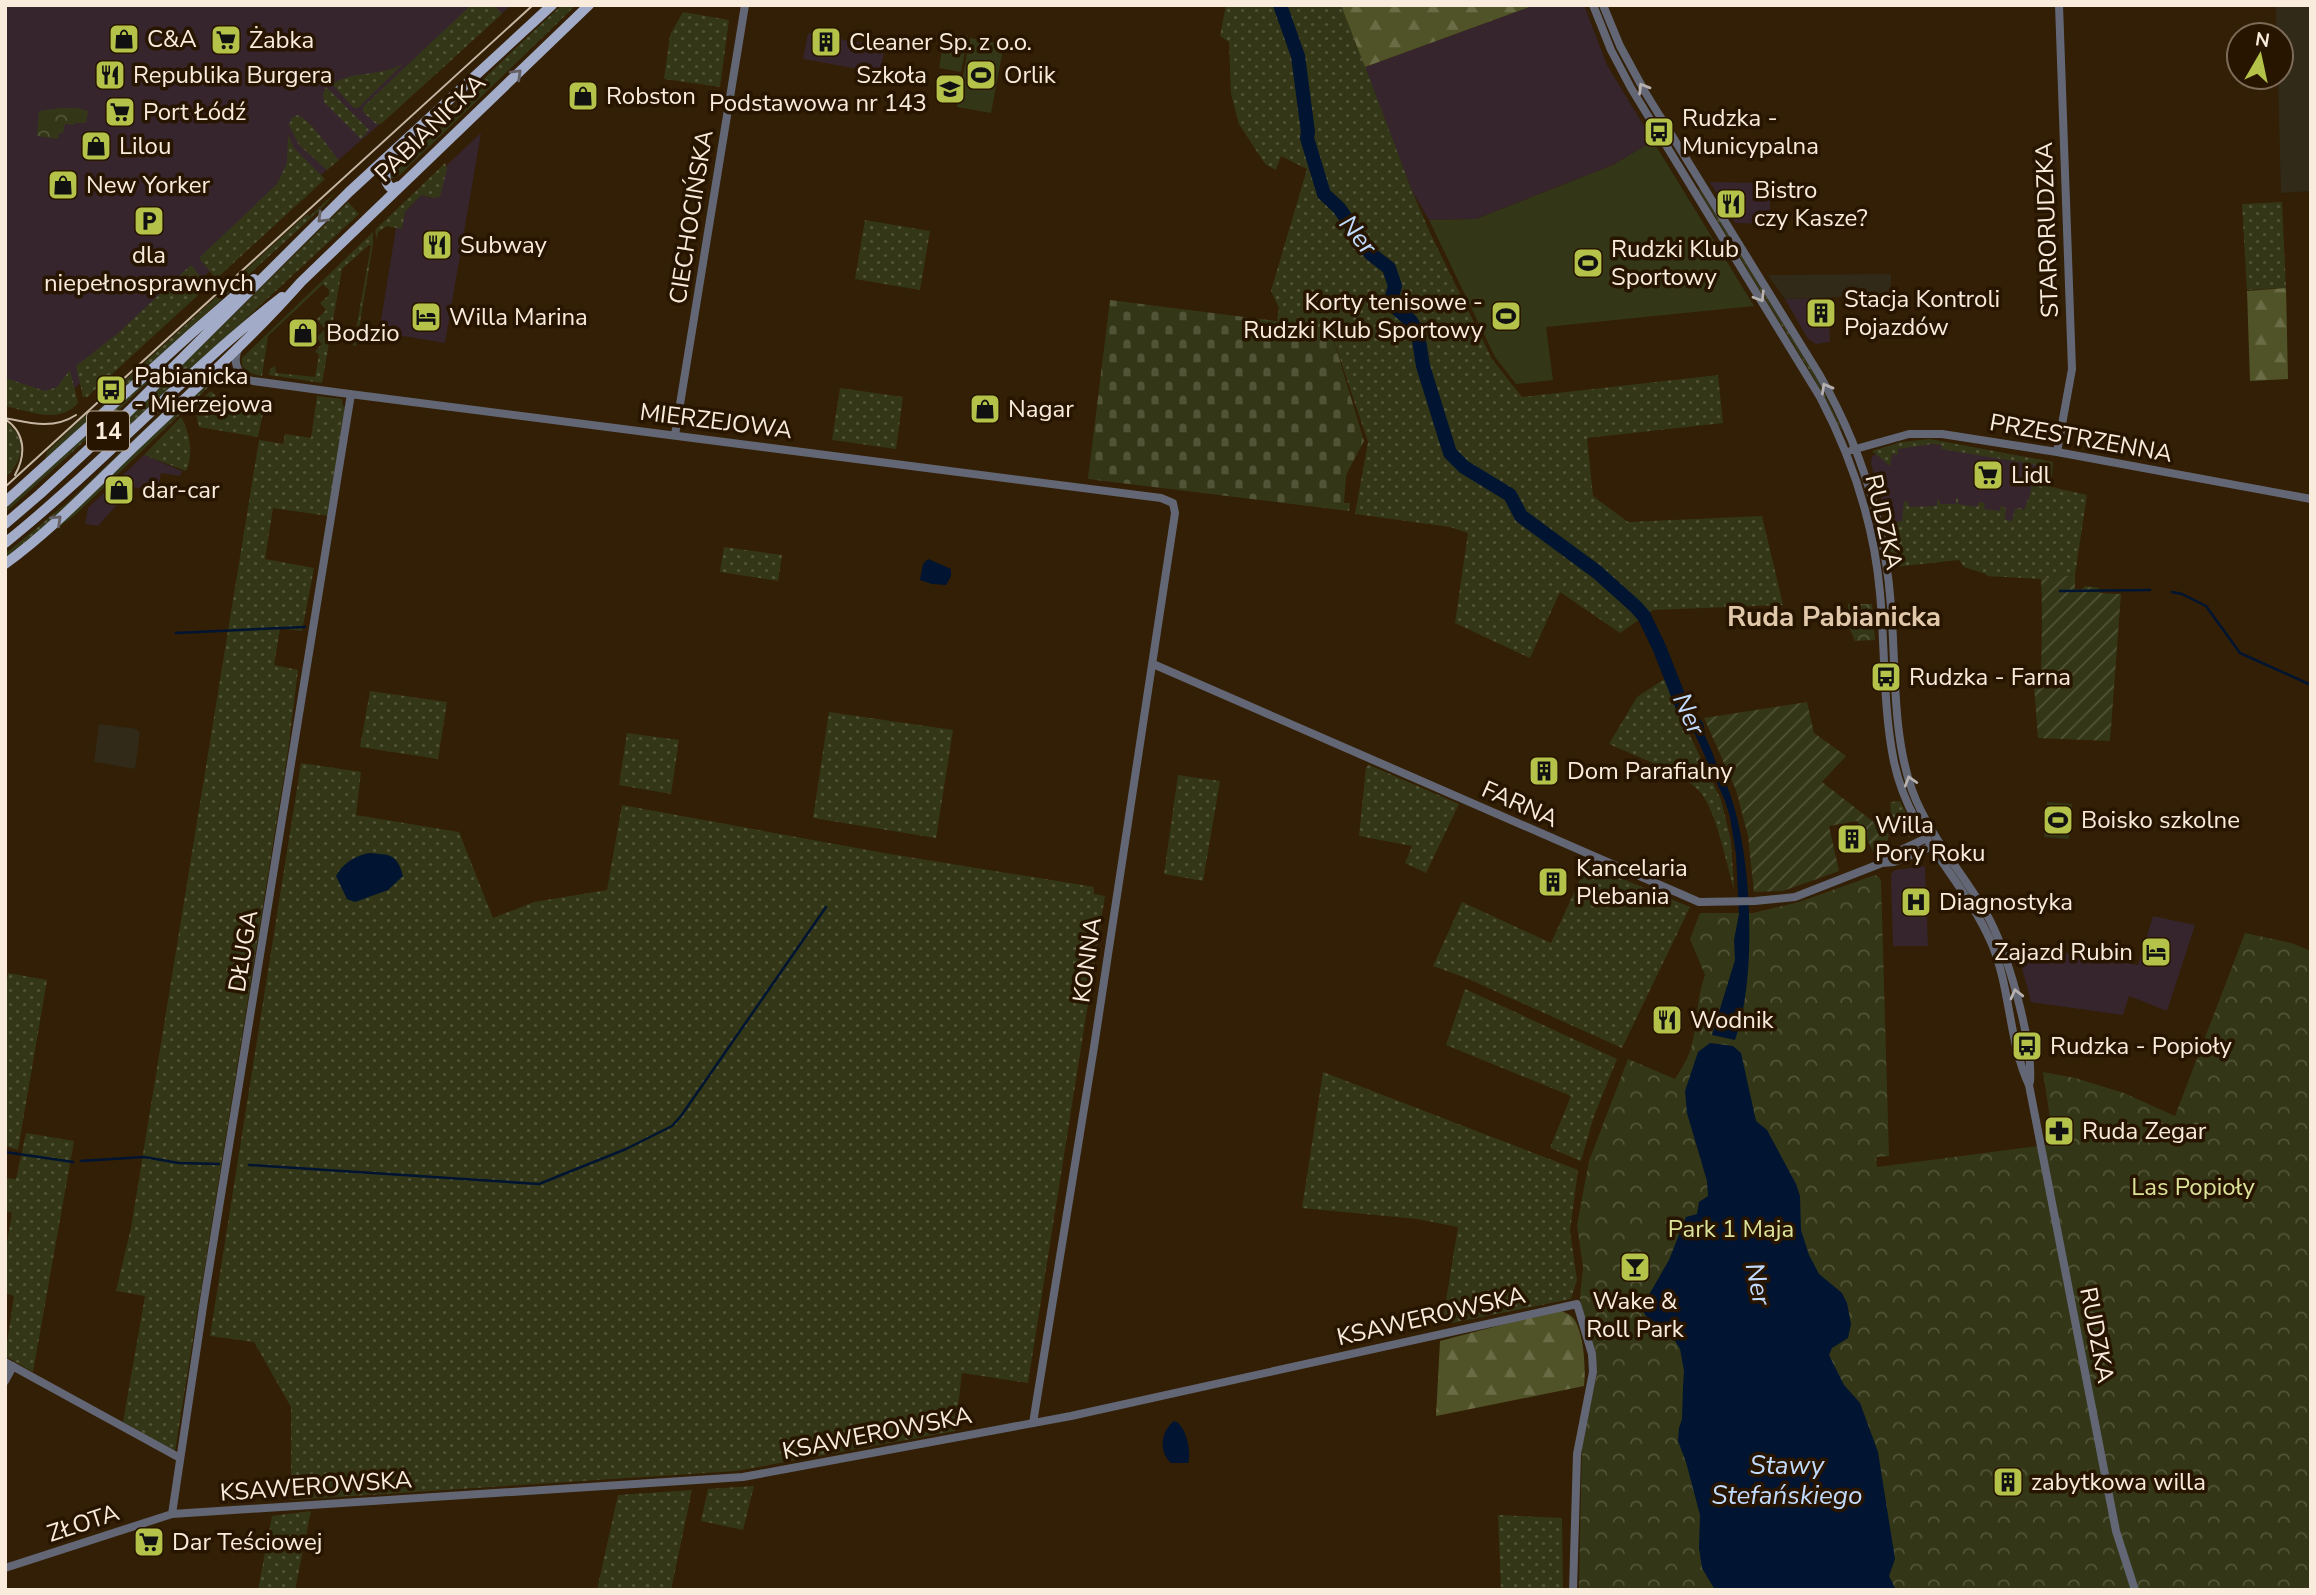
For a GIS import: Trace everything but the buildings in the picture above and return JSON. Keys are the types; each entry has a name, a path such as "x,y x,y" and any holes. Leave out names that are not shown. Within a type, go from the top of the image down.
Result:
{"main road":[{"name":"PABIANICKA","path":"279,260 552,5"},
{"name":"PABIANICKA","path":"301,282 589,5"},
{"path":"397,147 385,179 391,189 401,186"},
{"path":"5,502 201,324 279,260"},
{"name":"14","path":"5,524 121,419 279,260"},
{"path":"5,564 45,532 271,316 301,282"},
{"name":"14","path":"5,543 54,502 266,309 301,282"}],"street":[{"name":"CIECHOCIŃSKA","path":"675,435 745,5"},
{"name":"RUDZKA","path":"1592,5 1631,88 1811,380 1845,452 1866,514 1877,568 1894,761 1908,806 1986,913 2003,949 2027,1046 2031,1067 2029,1085 2111,1509 2135,1590"},
{"name":"RUDZKA","path":"1603,5 1631,68 1819,374 1856,449 1875,508 1887,567 1904,760 1932,841"},
{"name":"STARORUDZKA","path":"2057,452 2072,369 2059,5"},
{"path":"1685,176 1694,171"},
{"path":"239,347 235,357 237,368 243,376 253,381"},
{"name":"MIERZEJOWA","path":"210,374 219,372 253,381 1161,498 1173,503"},
{"name":"DŁUGA","path":"172,1514 351,394"},
{"name":"PRZESTRZENNA","path":"1845,452 1899,436 1927,432 2057,452 2311,499"},
{"name":"KONNA","path":"1033,1423 1153,664 1175,513 1173,503"},
{"name":"FARNA","path":"1153,664 1699,902 1755,901 1804,894 1882,863 1894,862 1932,841"},
{"name":"KSAWEROWSKA","path":"172,1514 744,1477 1185,1392 1577,1304 1592,1354 1593,1372 1577,1454 1573,1590"},
{"path":"5,1381 9,1364 180,1458"},
{"name":"ZŁOTA","path":"5,1569 172,1514"}],"shaded area":[{"path":"5,5 511,5 380,124 46,413 5,404"},
{"path":"1535,5 1584,5 1607,65 1653,141 1613,165 1476,219 1429,220 1412,191 1365,67"},
{"path":"2276,5 2311,5 2311,191 2281,193 2278,91 2295,91 2295,21 2276,21"},
{"path":"808,33 842,37 842,40 885,46 880,73 803,59"},
{"path":"481,133 445,343 379,332 396,228 402,228 405,212 421,195 433,198 447,165"},
{"path":"1710,182 1770,183 1770,224 1735,223"},
{"path":"1891,274 1891,295 1785,299 1768,275"},
{"path":"1828,298 1830,342 1816,344 1808,339 1785,299"},
{"path":"1928,442 2039,462 2029,526 1889,525 1871,464 1872,456 1898,446"},
{"name":"dar-car","path":"144,455 182,471 180,476 161,473 157,493 133,487 98,526 85,524 88,508"},
{"path":"99,724 137,729 140,733 135,769 94,762"},
{"path":"1925,866 1928,946 1893,946 1891,874 1895,870"},
{"path":"2153,916 2195,925 2167,1011 2129,996 2123,1015 2031,1002 2016,945 2138,965"}],"green space":[{"path":"471,5 494,5 502,14 381,124 376,124 363,112 363,107"},
{"path":"562,5 576,5 402,173 395,178 388,178 406,152"},
{"path":"1226,5 1342,5 1431,235 1492,359 1522,397 1718,375 1723,423 1587,438 1593,496 1628,522 1762,516 1783,605 1653,610 1620,633 1560,592 1530,658 1455,623 1468,533 1450,527 1355,514 1368,442 1330,329 1277,321 1279,308 1271,291 1307,169 1281,156 1276,170 1265,164 1239,124 1231,94 1229,42 1220,36"},
{"path":"1341,5 1535,5 1365,67"},
{"path":"683,12 729,20 720,87 664,79 670,35"},
{"path":"945,32 968,36 961,72 939,68"},
{"name":"Orlik","path":"970,38 1004,44 991,113 957,107"},
{"path":"403,64 358,108 354,108 332,84 349,77 385,71"},
{"path":"326,87 369,130 361,139 324,102"},
{"path":"60,108 88,111 86,123 65,124 58,139 37,136 39,111"},
{"path":"297,115 313,128 339,160 327,170 299,145 289,125"},
{"path":"288,135 294,148 325,179 216,279 199,258 277,184 287,163"},
{"name":"Rudzki Klub Sportowy","path":"1653,141 1754,306 1546,327 1553,380 1516,384 1495,357 1429,220 1476,219 1613,165"},
{"path":"445,163 447,168 440,197 421,195 405,212 402,229 387,226 378,232 377,240 375,230"},
{"path":"1698,189 1816,377 1842,429 1814,378"},
{"path":"337,191 322,208 45,460 47,452 87,414 90,417 122,388 120,385 307,214 310,216"},
{"path":"348,202 359,214 121,434 117,429"},
{"path":"2282,202 2286,288 2247,290 2242,204"},
{"path":"865,220 930,231 920,290 855,279"},
{"path":"373,232 373,244 356,346 353,346 371,246 369,245 342,269 322,383 269,375 270,369 275,366 276,373 315,377 319,355 315,351 322,344 316,338 325,329 317,319 326,310 320,303 329,295 329,290 323,284 268,336 262,376 245,369 242,358"},
{"path":"191,265 208,286 87,397 83,397 76,366 117,334"},
{"path":"2286,288 2288,379 2250,381 2247,291"},
{"path":"1110,300 1330,328 1364,441 1346,475 1344,503 1350,503 1349,511 1088,479"},
{"path":"181,349 122,407 5,513 5,509"},
{"path":"70,370 78,403 70,410 44,415 5,406 5,378 45,391 57,387"},
{"path":"220,376 75,515 48,535 211,379"},
{"path":"191,385 49,522 5,558 5,554 68,502"},
{"path":"840,388 903,397 896,449 832,440"},
{"path":"211,391 231,410 263,413 258,437 199,427 194,405"},
{"path":"317,396 342,399 345,407 328,516 273,508 265,559 314,568 302,631 280,628 274,665 298,670 288,751 175,1451 123,1422 145,1296 116,1291 131,1228 259,440 283,444 285,434 311,438"},
{"path":"181,417 190,444 186,471 144,455"},
{"path":"5,421 17,435 21,450 16,464 5,478"},
{"path":"1930,439 2053,462 2051,487 2087,495 2075,575 2041,579 1987,576 1964,567 1959,560 1894,567 1884,520 1890,517 1896,522 1902,521 1904,502 1908,501 1909,507 1937,506 1939,499 1940,504 1956,504 1958,498 1958,504 1977,507 1979,502 1985,503 1984,509 2000,511 2001,505 2006,509 2005,520 2012,521 2015,509 2024,510 2030,497 2033,473 2036,473 2037,465 1941,449 1942,445 1932,444 1898,449 1898,455 1892,454 1890,466 1872,451 1901,442"},
{"path":"724,547 782,555 778,581 720,572"},
{"path":"2075,575 2075,589 2085,586 2099,588 2100,593 2121,594 2110,741 2038,738 2034,685 2041,684 2041,579"},
{"path":"1848,604 1872,604 1875,640 1855,641 1849,627"},
{"path":"1666,678 1678,711 1721,800 1731,841 1734,889 1716,825 1700,792 1670,771 1609,744 1637,697"},
{"path":"370,691 447,702 438,759 360,747"},
{"path":"1807,702 1814,733 1846,756 1822,782 1889,834 1886,847 1874,853 1857,821 1829,826 1839,871 1783,891 1754,892 1748,836 1736,790 1704,718"},
{"path":"829,712 953,730 936,838 813,818"},
{"path":"627,733 679,740 671,794 619,785"},
{"path":"301,763 361,772 356,815 459,832 493,918 534,902 607,890 622,805 884,853 1094,887 1094,894 1105,896 1028,1383 962,1373 955,1431 736,1471 291,1500 291,1407 254,1342 210,1336"},
{"path":"1369,765 1459,804 1426,873 1405,863 1412,846 1359,836 1366,767"},
{"path":"1178,775 1220,781 1203,881 1164,874"},
{"path":"1900,801 1912,825 1910,838 1892,824 1890,802"},
{"name":"Boisko szkolne","path":"2047,802 2072,804 2069,839 2044,837"},
{"path":"1587,864 1690,907 1622,1048 1466,978 1433,966 1462,902 1551,943"},
{"path":"1875,875 1881,881 1889,1156 1876,1157 1877,1167 2054,1144 2043,1072 2075,1078 2124,1093 2175,1116 2245,933 2291,943 2311,951 2311,1590 1579,1590 1582,1443 1597,1374 1580,1298 1583,1267 1577,1225 1589,1161 1628,1059 1675,1079 1690,1052 1705,975 1690,939 1700,913 1753,913 1799,902"},
{"path":"8,973 47,980 18,1150 5,1146 5,995"},
{"path":"1465,989 1617,1059 1594,1116 1581,1161 1550,1148 1571,1096 1446,1045"},
{"path":"1323,1072 1578,1170 1570,1231 1577,1280 1571,1299 1442,1325 1458,1227 1417,1219 1302,1208"},
{"path":"26,1133 74,1141 33,1372 5,1356 14,1296 5,1293 5,1255 12,1213 5,1211 5,1178 16,1179"},
{"path":"1559,1310 1574,1319 1580,1333 1584,1386 1436,1416 1440,1341"},
{"path":"754,1486 743,1530 701,1521 708,1489"},
{"path":"692,1490 671,1590 597,1590 618,1495"},
{"path":"311,1511 295,1590 258,1590 272,1516"},
{"path":"1498,1515 1562,1518 1563,1590 1501,1590"}],"water":[{"path":"928,559 951,569 946,585 920,580 923,564"},
{"path":"1691,712 1703,731 1729,791 1744,855 1748,887 1749,953 1747,985 1735,1040 1712,1035 1735,960 1734,940 1739,914 1736,854 1725,801 1686,714"},
{"path":"369,853 395,859 403,876 388,890 355,902 347,899 336,876 350,861"},
{"name":"Stawy Stefańskiego","path":"1710,1043 1733,1046 1741,1053 1756,1121 1767,1130 1796,1184 1800,1196 1801,1230 1809,1255 1819,1274 1842,1293 1847,1303 1851,1324 1848,1338 1832,1348 1829,1355 1844,1385 1860,1403 1878,1452 1895,1559 1889,1576 1896,1590 1715,1590 1702,1568 1699,1548 1700,1515 1678,1441 1682,1419 1684,1371 1680,1349 1671,1334 1645,1315 1642,1307 1669,1260 1686,1217 1697,1214 1699,1202 1708,1196 1707,1181 1687,1113 1685,1091 1698,1052"},
{"path":"1174,1421 1182,1427 1187,1439 1188,1463 1171,1463 1164,1453 1164,1436"}],"waterway":[{"name":"Ner","path":"1280,5 1298,56 1307,138 1324,194 1339,208 1371,254 1389,268 1395,286 1391,300 1411,321 1418,334 1423,366 1450,453 1464,467 1510,495 1521,516 1597,572 1635,606 1644,616 1659,647 1683,708 1697,727"},
{"path":"2060,591 2150,590"},
{"path":"2172,592 2206,606 2240,653 2311,685"},
{"path":"176,633 305,627"},
{"path":"249,1165 539,1184 626,1149 672,1126 681,1116 826,907"},
{"path":"5,1152 73,1162"},
{"path":"81,1161 144,1157 179,1163 219,1164"}],"tram line":[{"path":"5,487 533,5"},
{"path":"5,418 50,424 76,415"},
{"path":"5,419 17,431 22,445 21,460 15,475"}],"place":[{"name":"C&A","path":"124,39"},
{"name":"Żabka","path":"226,40"},
{"name":"Cleaner Sp. z o.o.","path":"826,42"},
{"name":"Republika Burgera","path":"110,75"},
{"name":"Orlik","path":"981,75"},
{"name":"Szkoła Podstawowa nr 143","path":"950,89"},
{"name":"Robston","path":"583,96"},
{"name":"Port Łódź","path":"120,112"},
{"name":"Rudzka - Municypalna","path":"1659,132"},
{"name":"Lilou","path":"96,146"},
{"name":"New Yorker","path":"63,185"},
{"name":"Bistro czy Kasze?","path":"1731,204"},
{"name":"dla niepełnosprawnych","path":"149,221"},
{"name":"Subway","path":"437,245"},
{"name":"Rudzki Klub Sportowy","path":"1588,263"},
{"name":"Stacja Kontroli Pojazdów","path":"1821,313"},
{"name":"Korty tenisowe - Rudzki Klub Sportowy","path":"1506,316"},
{"name":"Willa Marina","path":"426,317"},
{"name":"Bodzio","path":"303,333"},
{"name":"Pabianicka - Mierzejowa","path":"111,390"},
{"name":"Nagar","path":"985,409"},
{"name":"Lidl","path":"1988,475"},
{"name":"dar-car","path":"119,490"},
{"name":"Rudzka - Farna","path":"1886,677"},
{"name":"Dom Parafialny","path":"1544,771"},
{"name":"Boisko szkolne","path":"2058,820"},
{"name":"Willa Pory Roku","path":"1852,839"},
{"name":"Kancelaria Plebania","path":"1553,882"},
{"name":"Diagnostyka","path":"1916,902"},
{"name":"Zajazd Rubin","path":"2156,952"},
{"name":"Wodnik","path":"1667,1020"},
{"name":"Rudzka - Popioły","path":"2027,1046"},
{"name":"Ruda Zegar","path":"2059,1131"},
{"name":"Wake & Roll Park","path":"1635,1267"},
{"name":"zabytkowa willa","path":"2008,1482"},
{"name":"Dar Teściowej","path":"149,1542"}],"district":[{"name":"Ruda Pabianicka","path":"1834,617"}],"park label":[{"name":"Las Popioły","path":"2193,1187"},
{"name":"Park 1 Maja","path":"1731,1229"}]}
